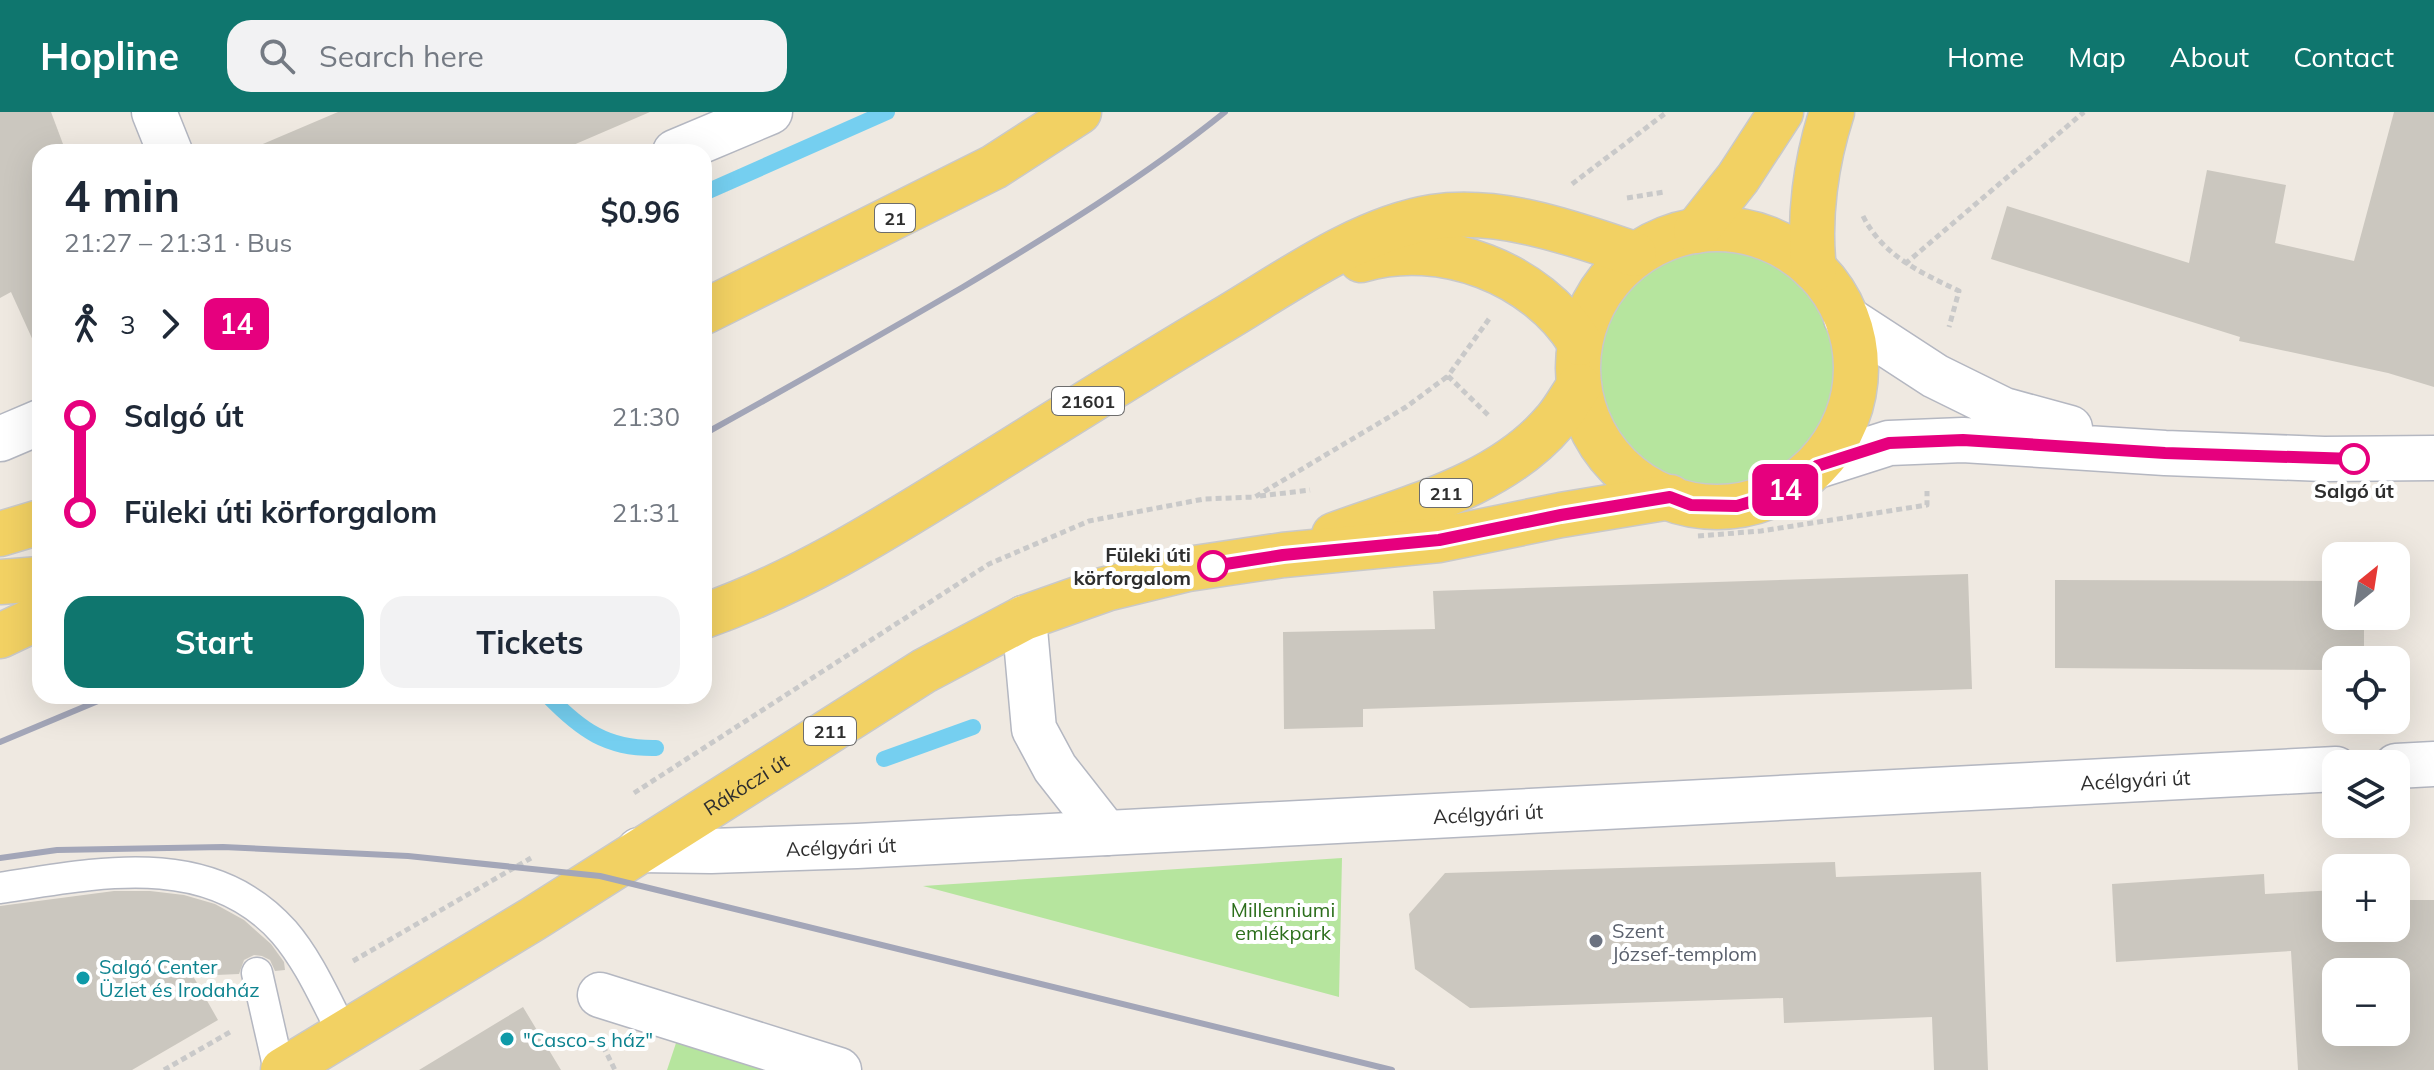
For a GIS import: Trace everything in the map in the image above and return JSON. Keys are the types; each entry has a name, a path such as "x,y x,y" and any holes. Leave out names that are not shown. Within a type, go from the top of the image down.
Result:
{"main road":[{"name":"21","path":"712,308 994,167 1079,112"},
{"path":"1696,231 1738,178 1781,112"},
{"path":"1814,269 1811,242 1814,199 1825,133 1832,112"},
{"name":"21601","path":"712,613 752,599 864,541 1132,374 1364,238 1434,217 1465,216 1545,227 1634,254"},
{"name":"211","path":"1721,228 1767,237 1807,260 1837,295 1854,338 1857,384 1843,428 1817,466 1780,493 1737,506 1691,505 1647,489 1612,460 1587,421 1577,376 1582,329 1602,288 1634,254 1675,234 1696,231 1721,228"},
{"name":"21601","path":"1276,288 1386,253 1414,251 1443,254 1482,265 1517,282 1568,323 1580,343"},
{"name":"211","path":"1283,555 1481,480 1517,456 1555,421 1579,386"},
{"name":"211","path":"1283,555 1439,540 1670,497"},
{"path":"0,534 32,524"},
{"name":"Rákóczi út","path":"281,1070 533,919 924,671 983,637 1024,618 1106,589 1188,569 1283,555"},
{"path":"0,582 32,580"},
{"path":"0,636 32,621"}],"street":[{"path":"154,112 167,144"},
{"path":"694,144 770,112"},
{"path":"1846,318 1935,376 2004,410 2165,453"},
{"path":"0,439 32,425"},
{"path":"1817,466 1889,443 1963,440 2165,453 2324,459 2434,458"},
{"path":"1024,618 1034,729 1055,768 1106,833"},
{"path":"2410,765 2434,764"},
{"name":"Acélgyári út","path":"639,850 828,847 2322,770"},
{"path":"600,995 839,1070"}],"lane":[{"path":"0,888 105,872 167,874 218,886 249,902 285,933 343,1033"},
{"path":"257,973 281,1070"}],"path":[{"path":"1565,189 1667,112"},
{"path":"1905,264 2084,112"},
{"path":"1861,212 1873,235 1905,264 1959,291 1935,376"},
{"path":"1689,537 1761,531 1927,505 1925,442"},
{"path":"1255,497 1317,490"}],"green space":[{"path":"1717,229 1757,235 1783,245 1815,270 1840,302 1850,328 1856,368 1850,408 1840,434 1815,466 1783,491 1757,501 1717,507 1677,501 1651,491 1619,466 1594,434 1584,408 1578,368 1584,328 1594,302 1619,270 1651,245 1677,235"},
{"name":"Millenniumi emlékpark","path":"1342,858 1339,997 923,886"},
{"path":"677,1040 773,1070 667,1070"}],"building":[{"path":"0,112 51,112 63,144 32,144 32,338 11,292 0,298"},
{"path":"338,112 650,112 576,144 263,144"},
{"path":"2394,112 2434,112 2434,387 2388,373 2239,341 2240,337 1991,259 2007,206 2189,263 2207,170 2286,185 2275,243 2354,261"},
{"path":"1968,574 1972,689 1363,709 1363,727 1284,729 1283,632 1435,629 1433,591"},
{"path":"2055,580 2322,581 2322,630 2364,630 2364,646 2322,646 2322,670 2055,668"},
{"path":"1835,862 1836,877 1981,872 1988,1070 1934,1070 1932,1017 1784,1023 1783,998 1470,1008 1415,969 1409,914 1445,873"},
{"path":"2264,874 2265,894 2322,891 2322,942 2410,942 2410,900 2434,900 2434,1070 2298,1070 2291,951 2116,962 2112,884"},
{"name":"Salgó Center Üzlet és Irodaház","path":"114,891 184,895 215,904 244,920 271,944 284,962 285,970 275,971 270,960 254,955 244,960 239,974 193,976 218,1020 132,1070 0,1070 0,906"},
{"name":"\"Casco-s ház\"","path":"523,1007 561,1070 419,1070"}],"waterway":[{"path":"712,189 887,112"},
{"path":"556,704 584,728 609,741 656,748"},
{"path":"884,759 973,727"}],"railway":[{"path":"712,429 1030,246 1130,182 1225,112"},
{"path":"0,742 91,704"},
{"path":"0,858 57,850 223,847 408,856 600,876 1392,1070"}],"bus line":[{"name":"14","path":"1213,566 1283,555 1439,540 1670,497 1691,505 1737,506 1780,493 1817,466 1889,443 1963,440 2165,453 2354,459"}],"place":[{"name":"Salgó út","path":"2354,459"},
{"name":"Füleki úti körforgalom","path":"1213,566"},
{"name":"Szent József-templom","path":"1596,941"},
{"name":"Salgó Center Üzlet és Irodaház","path":"83,978"},
{"name":"\"Casco-s ház\"","path":"507,1039"}]}
